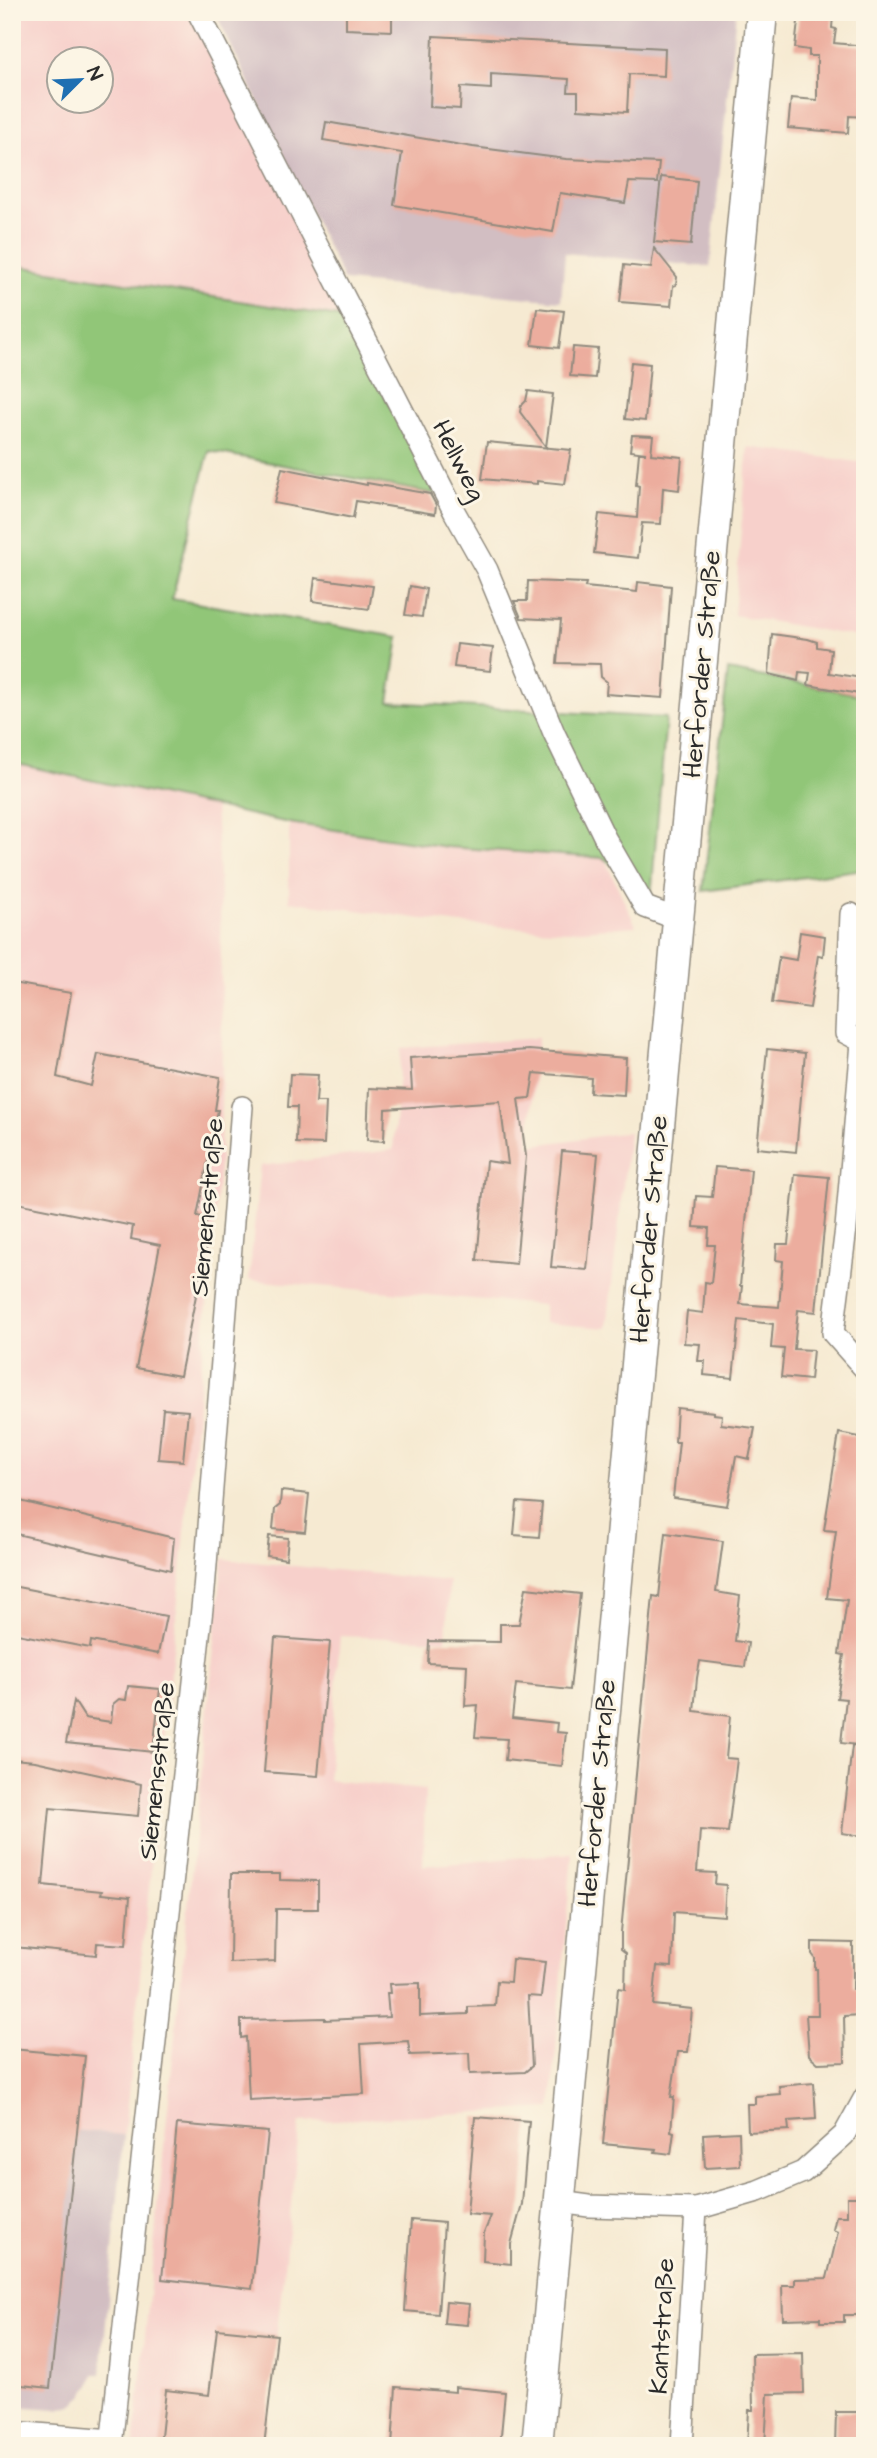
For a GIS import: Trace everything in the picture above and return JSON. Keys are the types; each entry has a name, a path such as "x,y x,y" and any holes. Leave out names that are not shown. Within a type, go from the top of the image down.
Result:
{"main road":[{"name":"Herforder Straße","path":"537,2446 762,12"}],"street":[{"name":"Hellweg","path":"198,12 455,513 487,570 554,733 605,838 645,907 677,919"},
{"path":"851,914 846,1033 863,1043 855,1231 833,1334 865,1369"},
{"name":"Siemensstraße","path":"12,2432 112,2443 204,1590 242,1107"},
{"path":"559,2202 589,2206 696,2209 758,2191 803,2172 844,2135 865,2097"},
{"name":"Kantstraße","path":"682,2446 696,2209"}],"shaded area":[{"path":"12,12 190,12 345,318 12,265"},
{"path":"215,12 736,12 710,267 565,253 561,301 344,281"},
{"path":"748,447 865,463 865,638 734,615"},
{"path":"12,763 215,807 220,894 220,1156 198,1402 124,2135 12,2124"},
{"path":"289,823 447,847 604,858 636,926 568,931 461,924 289,901"},
{"path":"538,1038 528,1146 629,1132 607,1328 544,1323 544,1305 249,1280 260,1166 393,1150 401,1048"},
{"path":"223,1559 449,1581 446,1640 340,1636 328,1780 425,1790 423,1866 572,1853 551,2108 300,2122 272,2376 261,2446 134,2446"},
{"path":"12,2124 124,2135 101,2374 94,2374 91,2385 72,2405 58,2409 12,2406"}],"green space":[{"path":"12,265 345,318 436,494 209,451 172,599 399,637 389,702 666,718 651,898 604,858 447,847 289,823 12,763"},
{"path":"728,670 865,696 865,869 703,891"}],"building":[{"path":"346,12 392,12 392,31 346,29"},
{"path":"799,13 833,16 832,28 836,29 834,43 865,46 865,117 849,116 848,133 788,128 791,98 817,100 817,56 809,56 809,50 795,48"},
{"path":"433,36 665,48 664,76 629,74 627,112 578,109 578,92 568,92 569,79 491,74 491,89 461,87 460,109 430,107"},
{"path":"326,122 473,147 566,159 659,163 657,183 629,182 625,203 560,193 553,232 394,205 402,153 323,140"},
{"path":"661,177 697,181 691,245 654,242"},
{"path":"654,248 677,277 671,306 620,302 624,265 651,268"},
{"path":"537,308 564,311 559,348 532,345"},
{"path":"573,347 598,349 595,378 570,376"},
{"path":"631,362 650,364 645,421 625,419"},
{"path":"528,391 553,394 546,447 520,412"},
{"path":"632,435 653,436 651,454 682,457 679,490 663,488 661,524 642,523 638,558 594,553 599,514 637,518 639,453 646,453 630,451"},
{"path":"487,442 571,450 565,484 482,479"},
{"path":"282,468 430,494 436,505 435,514 356,501 353,518 274,503"},
{"path":"315,578 373,586 369,609 312,601"},
{"path":"528,581 586,583 585,587 637,592 638,582 671,586 663,698 606,694 607,682 601,677 600,664 557,663 561,620 521,618 514,601 527,601"},
{"path":"410,586 426,589 422,617 405,615"},
{"path":"772,634 808,639 817,642 817,647 831,649 829,673 862,678 859,694 808,685 810,673 799,672 798,681 769,674"},
{"path":"457,644 493,648 490,671 454,667"},
{"path":"800,932 825,936 823,956 818,955 810,1008 772,1003 779,957 796,960"},
{"path":"12,983 71,993 57,1077 91,1086 98,1054 220,1077 215,1110 218,1110 197,1216 207,1218 203,1239 207,1240 180,1376 136,1368 160,1245 131,1239 133,1226 12,1202"},
{"path":"767,1049 805,1053 796,1152 757,1148"},
{"path":"529,1050 626,1058 624,1095 590,1093 591,1078 534,1073 530,1098 518,1099 526,1156 516,1264 477,1260 486,1161 508,1164 500,1101 385,1109 384,1141 367,1140 369,1088 412,1090 410,1058"},
{"path":"290,1074 318,1075 316,1102 326,1102 324,1144 296,1143 297,1107 288,1107"},
{"path":"562,1151 598,1154 587,1270 551,1267"},
{"path":"715,1167 751,1170 740,1304 779,1307 783,1261 776,1260 777,1244 788,1244 795,1174 829,1177 816,1312 798,1310 794,1349 813,1350 810,1380 781,1377 784,1349 771,1348 773,1324 739,1320 733,1378 704,1375 705,1361 698,1361 700,1344 684,1343 687,1311 703,1313 705,1282 711,1283 715,1245 708,1245 709,1228 694,1227 696,1196 712,1197"},
{"path":"677,1408 714,1412 722,1415 721,1424 755,1428 749,1459 736,1456 727,1506 673,1498 679,1442 675,1442"},
{"path":"163,1409 188,1411 183,1461 158,1459"},
{"path":"839,1433 865,1438 865,1746 841,1743 846,1699 837,1698 844,1655 839,1654 847,1600 827,1598 836,1531 824,1530"},
{"path":"281,1491 309,1494 305,1532 273,1529 275,1509 280,1505"},
{"path":"12,1499 174,1538 171,1570 12,1533"},
{"path":"517,1502 542,1504 539,1537 514,1535"},
{"path":"666,1533 723,1541 716,1592 740,1596 735,1641 748,1643 745,1667 700,1661 697,1678 694,1711 730,1716 726,1758 737,1759 728,1832 700,1830 697,1872 716,1873 715,1884 726,1885 724,1916 674,1912 672,1967 657,1966 653,2005 692,2009 688,2052 678,2052 671,2097 674,2097 671,2131 674,2132 671,2154 655,2152 656,2149 603,2144 618,1988 625,1989 626,1953 621,1949 621,1932 653,1596 659,1597"},
{"path":"269,1536 288,1538 286,1559 267,1556"},
{"path":"12,1586 166,1616 158,1654 91,1641 90,1648 12,1633"},
{"path":"526,1588 580,1594 570,1690 516,1684 512,1718 557,1723 556,1732 566,1733 562,1766 505,1760 507,1739 475,1737 478,1705 465,1706 467,1665 428,1663 429,1641 500,1642 500,1624 519,1624"},
{"path":"275,1638 330,1642 318,1776 264,1772"},
{"path":"128,1686 160,1689 153,1752 66,1743 74,1701 85,1718 111,1722 113,1704 119,1699 126,1700"},
{"path":"852,1746 865,1747 865,1825 862,1836 842,1833"},
{"path":"12,1759 35,1761 141,1784 138,1816 50,1808 43,1885 102,1891 101,1894 130,1897 126,1945 97,1943 96,1955 14,1947 20,1886 12,1885"},
{"path":"231,1874 280,1874 280,1880 318,1881 318,1909 276,1909 275,1961 230,1963"},
{"path":"812,1942 853,1943 853,1989 860,1989 860,2015 844,2016 845,2062 818,2063 809,2055 806,2015 818,2015 817,1969 812,1954"},
{"path":"512,1959 545,1962 541,1997 528,1996 532,2066 525,2072 470,2074 469,2053 410,2055 408,2041 361,2044 364,2094 249,2100 246,2037 241,2038 241,2020 389,2017 389,1984 420,1983 420,2016 468,2014 468,2007 495,2006 497,1981 510,1982"},
{"path":"12,2049 85,2056 50,2388 12,2384"},
{"path":"814,2083 816,2119 788,2121 789,2130 748,2132 747,2104 755,2104 755,2096 780,2094 779,2086"},
{"path":"475,2117 529,2121 522,2204 511,2244 511,2264 483,2261 484,2233 491,2216 467,2214"},
{"path":"177,2124 268,2132 252,2289 162,2279"},
{"path":"739,2132 740,2166 705,2168 703,2134"},
{"path":"847,2197 865,2197 865,2222 862,2222 864,2315 844,2315 844,2322 820,2322 820,2318 783,2319 782,2285 795,2285 795,2279 827,2278 838,2232 833,2230 836,2216 847,2216"},
{"path":"411,2220 444,2223 438,2314 405,2311"},
{"path":"446,2302 469,2304 467,2325 444,2323"},
{"path":"217,2329 277,2335 264,2446 160,2446 166,2390 209,2395"},
{"path":"803,2353 804,2393 768,2394 765,2446 747,2446 749,2410 753,2410 752,2354"},
{"path":"396,2387 455,2392 455,2387 505,2392 500,2446 392,2446"},
{"path":"836,2412 865,2412 865,2446 835,2446"}]}
